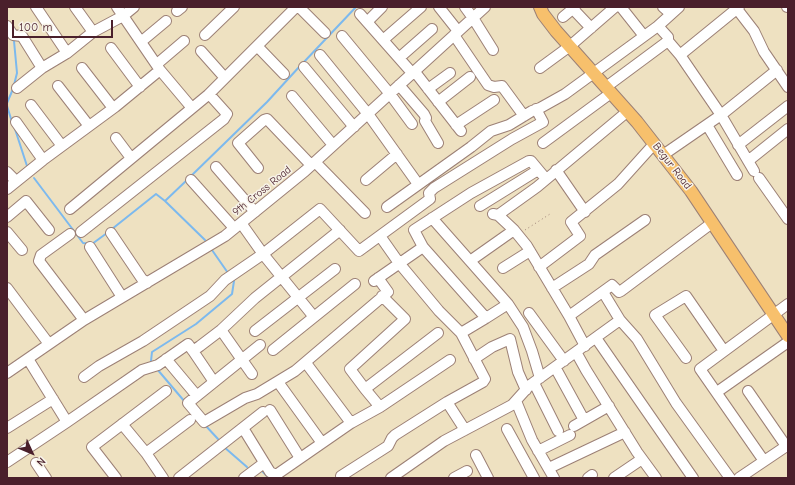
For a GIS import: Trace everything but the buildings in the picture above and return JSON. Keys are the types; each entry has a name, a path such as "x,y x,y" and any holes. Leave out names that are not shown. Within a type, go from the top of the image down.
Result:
{"main road":[{"name":"Begur Road","path":"540,7 543,14 593,73 628,111 691,191 788,336"}],"street":[{"path":"36,7 67,53"},
{"path":"75,7 93,32"},
{"path":"117,7 159,67 192,108"},
{"path":"17,88 42,68 67,53 93,32 123,16 134,7"},
{"path":"205,35 234,7"},
{"path":"70,209 209,94 298,7 325,33"},
{"path":"382,7 364,18 428,89 459,128 494,100"},
{"path":"383,40 421,7"},
{"path":"439,7 488,84 494,87 502,86 524,116"},
{"path":"465,7 493,50"},
{"name":"9th Cross Road","path":"7,373 84,320 225,236 354,127 485,7"},
{"path":"540,68 570,46 615,7"},
{"path":"621,7 644,36"},
{"path":"387,207 491,131 509,125 565,94 658,26 667,11 679,7"},
{"path":"563,17 574,8 591,28"},
{"path":"680,55 738,8 754,31 764,52 787,84"},
{"path":"142,41 166,21"},
{"path":"7,26 13,35 22,36 42,68"},
{"path":"658,26 668,37 668,41 680,55 721,115 748,161 787,217"},
{"path":"399,58 432,29"},
{"path":"342,36 390,94 412,124"},
{"path":"7,189 140,87 184,41"},
{"path":"542,143 668,41"},
{"path":"257,46 284,74"},
{"path":"111,48 140,87"},
{"path":"201,51 225,78"},
{"path":"320,55 368,114 418,184"},
{"path":"304,67 354,127"},
{"path":"82,68 113,108"},
{"path":"664,156 721,115 777,70"},
{"path":"428,89 450,73"},
{"path":"438,102 470,77"},
{"path":"399,85 424,114 426,118 425,121 438,143"},
{"path":"58,86 89,126"},
{"path":"84,320 39,261 41,255 76,233 224,119 227,114 209,94"},
{"path":"292,96 333,145"},
{"path":"31,105 62,146"},
{"path":"738,145 788,106"},
{"path":"84,377 99,366 143,341 210,296 225,280 263,254 320,209 359,251 430,198 429,193 434,188 512,139 543,122 536,110"},
{"path":"585,346 530,251 516,232 494,214 546,179 628,111"},
{"path":"258,168 238,143 267,119 364,213"},
{"path":"16,122 43,160"},
{"path":"707,125 737,175"},
{"path":"748,161 788,129"},
{"path":"116,138 131,158"},
{"path":"539,267 580,236 571,222 618,184 654,144"},
{"path":"366,180 397,154"},
{"path":"486,318 423,247 414,230 471,193 525,162 531,161 546,179"},
{"path":"216,167 255,212"},
{"path":"480,206 538,170"},
{"path":"556,170 585,212"},
{"path":"7,172 16,181"},
{"path":"191,180 263,254 314,317"},
{"path":"7,217 26,201 49,230"},
{"path":"432,218 508,304 523,327 532,351 537,380 558,431"},
{"path":"552,288 589,264 595,255 644,220"},
{"path":"569,316 612,285 619,292 621,292 712,223"},
{"path":"193,351 221,330 281,277 340,230"},
{"path":"7,232 22,250"},
{"path":"470,261 516,232"},
{"path":"111,233 142,279 147,283"},
{"path":"341,476 388,446 392,438 485,379 460,332 439,311 399,263 380,236"},
{"path":"90,247 122,297"},
{"path":"260,345 188,403 204,422 245,398 257,394 295,372 388,292 376,280 423,247"},
{"path":"503,268 530,251"},
{"path":"256,331 335,269"},
{"path":"273,350 355,284"},
{"path":"7,289 49,344"},
{"path":"602,292 620,320 637,339 676,404 730,478"},
{"path":"380,407 365,390 350,369 405,319 382,296"},
{"path":"686,358 655,315 686,296 724,351"},
{"path":"460,332 508,304"},
{"path":"764,461 700,369 788,304"},
{"path":"529,313 564,361"},
{"path":"391,478 444,441 512,405 537,380 620,320"},
{"path":"221,330 252,374"},
{"path":"365,390 438,333"},
{"path":"596,338 693,478"},
{"path":"474,359 492,347 510,339 518,372 526,390"},
{"path":"717,392 788,342"},
{"path":"7,462 142,370 158,365 188,344 214,382"},
{"path":"576,352 642,459 656,478"},
{"path":"28,359 67,422"},
{"path":"166,359 197,396"},
{"path":"243,428 270,472 276,474 351,423 380,407 450,360"},
{"path":"306,362 351,423"},
{"path":"555,367 584,420"},
{"path":"278,382 322,443"},
{"path":"116,478 92,447 166,391"},
{"path":"739,478 787,445 748,391"},
{"path":"7,428 53,400"},
{"path":"516,401 524,423 554,478"},
{"path":"447,402 465,430"},
{"path":"538,450 572,430 584,420 609,406"},
{"path":"179,478 267,411 300,458"},
{"path":"146,453 190,420"},
{"path":"122,424 146,453 163,478"},
{"path":"507,429 534,478"},
{"path":"549,468 625,432"},
{"path":"476,455 488,478"},
{"path":"614,478 642,459"},
{"path":"36,463 46,478"},
{"path":"244,478 264,463"},
{"path":"454,478 467,471"}],"path":[{"path":"516,232 550,214"}],"waterway":[{"path":"303,63 356,7"},
{"path":"7,103 13,89 17,73 14,41 12,39"},
{"path":"190,177 267,102 300,66"},
{"path":"7,106 12,122"},
{"path":"14,126 27,166"},
{"path":"34,178 83,243 92,244 107,233"},
{"path":"165,201 187,180"},
{"path":"112,229 156,194 205,240"},
{"path":"212,250 228,273"},
{"path":"153,364 151,361 152,352 196,324 232,294 234,281"},
{"path":"157,369 185,402"},
{"path":"205,425 218,439"},
{"path":"224,447 247,467"},
{"path":"261,470 269,478"}]}
